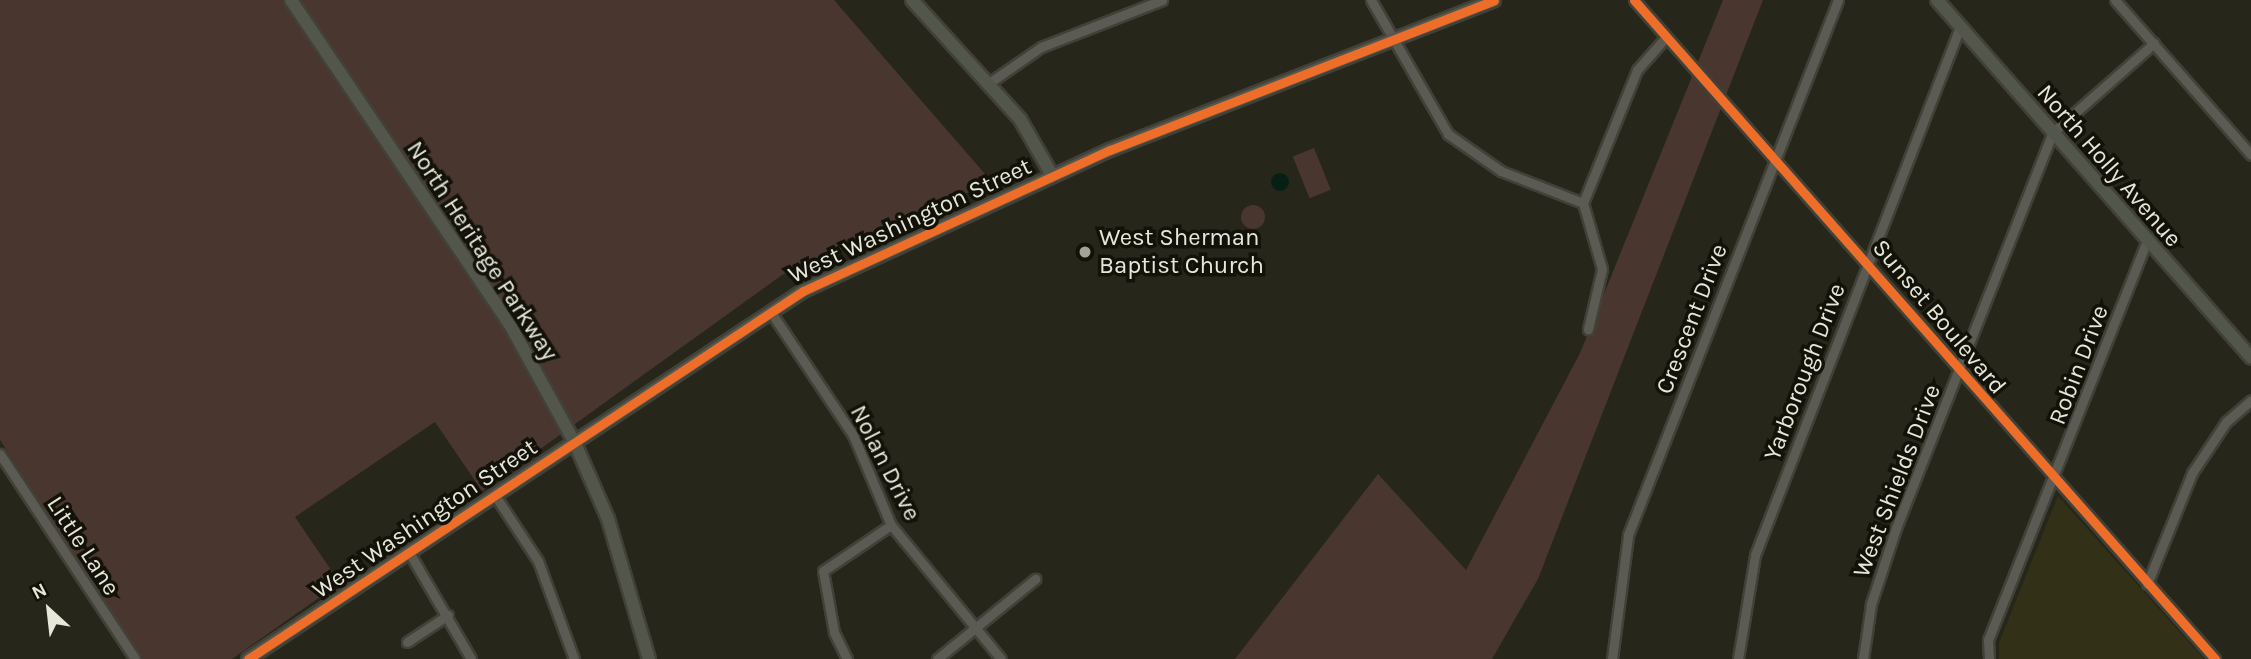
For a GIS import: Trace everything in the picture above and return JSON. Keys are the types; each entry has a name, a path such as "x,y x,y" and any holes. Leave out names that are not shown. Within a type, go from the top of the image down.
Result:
{"street":[{"name":"North Heritage Parkway","path":"291,0 509,323 574,441 608,519 649,659"},
{"path":"912,0 989,83 1036,141 1052,175"},
{"path":"989,83 1041,47 1162,0"},
{"path":"1371,0 1435,117 1461,146 1501,171 1583,203"},
{"name":"West Washington Street","path":"248,659 496,497 574,441 770,311 1052,175 1494,0"},
{"name":"Sunset Boulevard","path":"1634,0 1775,156 1960,373 2215,659"},
{"name":"Crescent Drive","path":"1612,659 1628,535 1838,0"},
{"name":"North Holly Avenue","path":"1937,0 2251,358"},
{"path":"2115,0 2251,155"},
{"name":"Yarborough Drive","path":"1738,659 1755,555 1961,27"},
{"path":"1588,329 1602,269 1583,203 1637,70 1666,37"},
{"name":"West Shields Drive","path":"1863,659 1871,604 1896,528 1960,373 2052,133 2154,43"},
{"name":"Robin Drive","path":"1989,659 1988,640 2055,481 2147,240"},
{"name":"Nolan Drive","path":"770,311 853,435 891,525 1001,659"},
{"path":"2147,584 2192,473 2226,422 2251,400"},
{"name":"Little Lane","path":"0,454 135,659"},
{"path":"496,497 544,571 574,659"},
{"path":"847,659 834,632 823,571 891,525"},
{"path":"410,554 448,615 471,659"},
{"path":"937,659 1035,579"},
{"path":"407,642 448,615"}],"shaded area":[{"path":"0,0 834,0 992,182 782,275 482,491 435,422 295,517 340,583 232,659 141,659 0,440"},
{"path":"1723,0 1763,0 1538,579 1492,659 1235,659 1378,474 1466,570 1580,353"},
{"path":"1314,148 1331,190 1310,198 1293,157"},
{"path":"1280,173 1286,176 1289,182 1286,188 1280,191 1274,188 1271,182 1274,176"},
{"path":"1253,205 1264,212 1265,217 1258,228 1253,229 1242,222 1241,217 1248,206"},
{"path":"2058,496 2204,659 1999,659 1999,643"}],"cycle path":[{"path":"248,659 803,291 1110,150 1494,0"},
{"path":"1634,0 2215,659"}],"place":[{"name":"West Sherman Baptist Church","path":"1085,252"}]}
